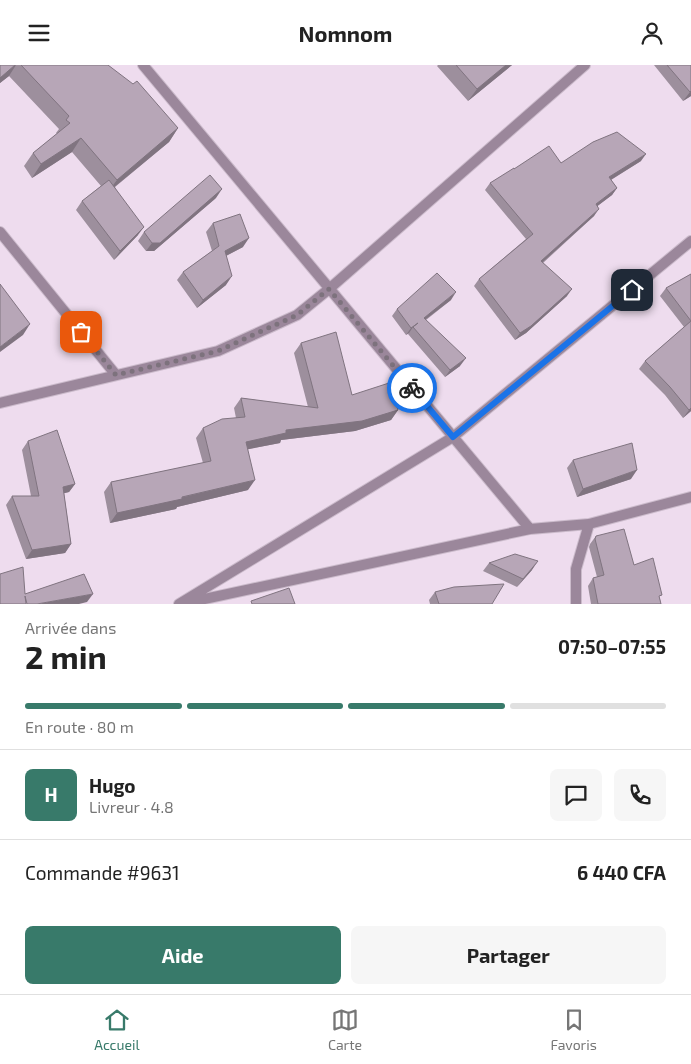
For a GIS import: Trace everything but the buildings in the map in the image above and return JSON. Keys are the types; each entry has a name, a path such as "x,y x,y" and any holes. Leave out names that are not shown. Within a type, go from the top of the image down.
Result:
{"street":[{"path":"143,65 530,529"},
{"path":"0,403 218,351 297,315 585,65"},
{"path":"0,233 116,375"},
{"path":"181,604 453,437 691,241"},
{"path":"181,604 530,529 589,524 691,497"},
{"path":"576,604 576,569 589,524"}],"way so far":[{"path":"81,332 116,375 218,351 297,315 329,289 412,388"}],"route":[{"path":"412,388 453,437 632,290"}]}
